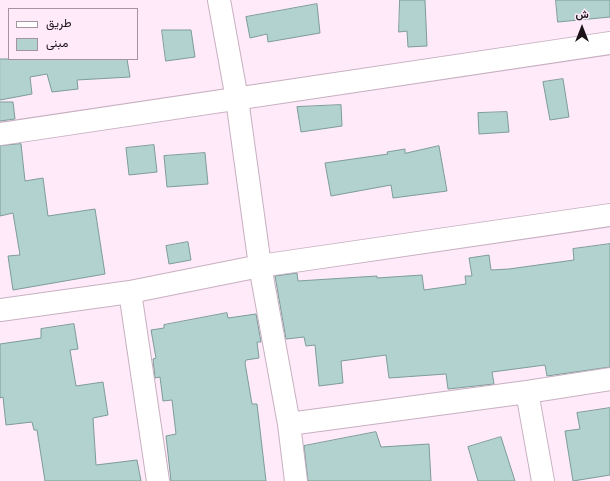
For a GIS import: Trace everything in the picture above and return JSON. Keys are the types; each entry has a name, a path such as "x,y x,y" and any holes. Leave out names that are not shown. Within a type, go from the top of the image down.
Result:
{"street":[{"path":"219,0 237,99 260,266 289,424 296,481"},
{"path":"0,134 610,43"},
{"path":"0,310 130,292 260,266 610,215"},
{"path":"130,292 158,481"},
{"path":"289,424 526,392 610,378"},
{"path":"526,392 543,481"}],"building":[{"path":"400,0 425,0 427,46 408,47 407,31 399,32"},
{"path":"556,0 610,0 610,17 558,22"},
{"path":"317,4 320,33 268,42 267,34 250,38 246,17"},
{"path":"162,30 191,30 195,57 166,61"},
{"path":"0,59 127,60 130,77 77,80 78,89 52,92 47,74 30,77 32,94 0,100"},
{"path":"563,79 569,117 550,120 543,82"},
{"path":"0,102 13,102 15,119 0,121"},
{"path":"341,105 342,126 301,132 297,107"},
{"path":"507,112 509,132 479,134 478,113"},
{"path":"21,144 25,181 43,178 48,216 95,209 105,274 13,290 8,256 20,255 13,213 0,216 0,146"},
{"path":"154,145 157,172 129,175 126,148"},
{"path":"439,146 447,191 393,198 391,185 331,196 325,163 388,154 387,152 405,149 405,153"},
{"path":"205,153 208,184 167,187 164,156"},
{"path":"188,242 191,260 169,264 166,246"},
{"path":"610,244 610,367 547,376 545,365 492,372 494,384 448,389 446,374 389,378 386,355 341,361 343,383 319,386 315,345 306,346 304,337 286,339 275,276 297,273 298,281 422,275 424,290 466,284 465,276 472,276 469,258 489,255 491,270 509,269 574,260 573,249"},
{"path":"227,313 228,318 256,314 261,342 257,342 259,358 246,360 245,363 252,404 257,404 266,481 171,481 166,436 176,434 172,400 163,401 160,377 155,378 153,359 156,358 151,330 164,328 164,325"},
{"path":"74,324 78,349 70,350 76,386 103,382 108,415 93,418 96,465 137,460 141,481 45,481 37,430 34,430 32,422 6,425 3,397 0,398 0,344 41,338 41,329"},
{"path":"610,408 610,475 573,481 565,431 580,429 577,413"},
{"path":"376,432 381,447 429,444 431,481 308,481 304,446"},
{"path":"501,437 515,481 478,481 468,447"}]}
